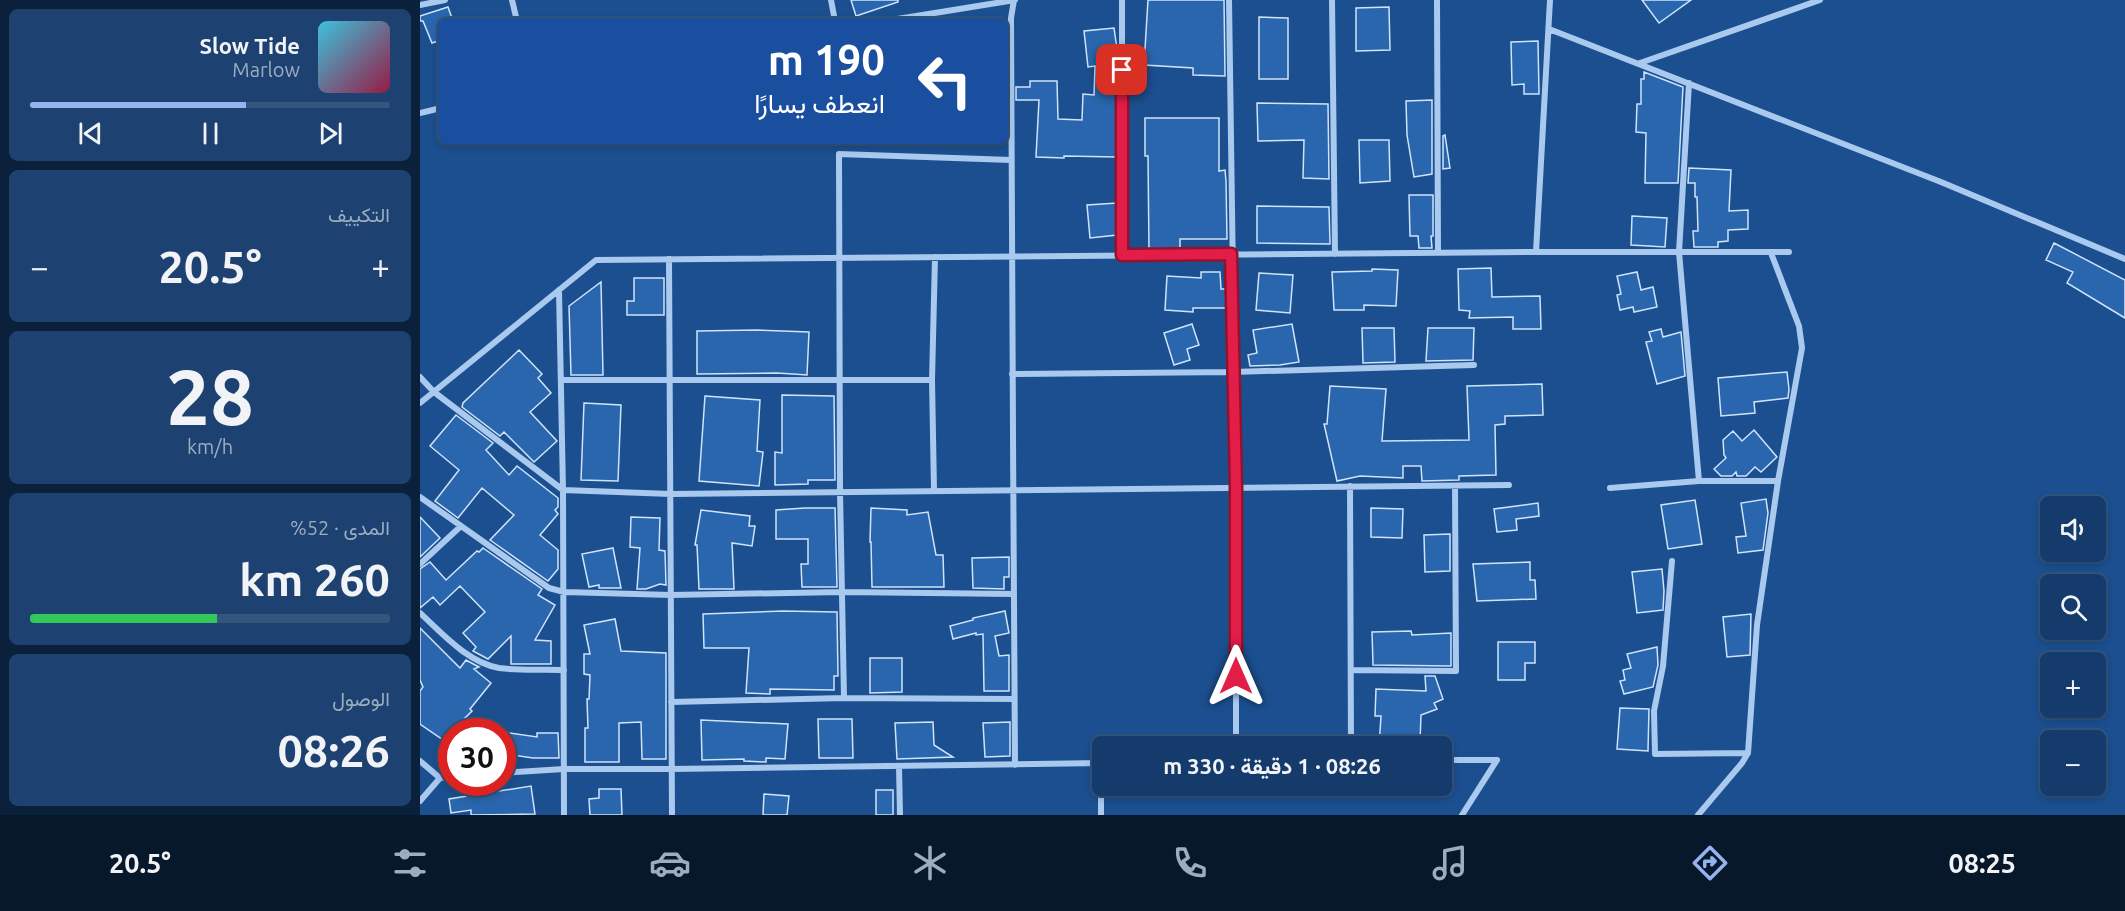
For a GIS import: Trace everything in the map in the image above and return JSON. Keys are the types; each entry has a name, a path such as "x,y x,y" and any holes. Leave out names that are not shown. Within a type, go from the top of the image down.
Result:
{"street":[{"path":"420,5 444,0"},
{"path":"512,0 516,18"},
{"path":"831,0 834,18"},
{"path":"904,18 1015,0 1011,18 1015,765"},
{"path":"1122,0 1122,255"},
{"path":"1229,0 1236,487 1236,736"},
{"path":"1332,0 1335,254"},
{"path":"1437,0 1438,253"},
{"path":"1536,252 1550,0"},
{"path":"1639,63 1820,0"},
{"path":"1549,28 1941,182 2125,259"},
{"path":"1689,83 1679,252 1699,481"},
{"path":"420,112 438,109"},
{"path":"844,698 839,380 840,154 1011,160"},
{"path":"420,403 596,260 1789,252"},
{"path":"1698,815 1748,753 1757,625 1778,481 1802,348 1800,326 1771,253"},
{"path":"934,490 932,380 935,257"},
{"path":"669,259 672,815"},
{"path":"559,290 564,592 564,815"},
{"path":"1012,374 1233,372 1474,365"},
{"path":"420,377 434,392 563,490 671,494 1509,485"},
{"path":"561,380 932,380"},
{"path":"1611,488 1699,481 1778,481"},
{"path":"1350,486 1351,736"},
{"path":"1350,670 1456,671 1455,486"},
{"path":"420,497 549,588 564,592 671,596 842,592 1014,594"},
{"path":"420,564 461,526"},
{"path":"1672,561 1663,666 1654,711 1655,754 1748,753"},
{"path":"420,614 461,649 479,661 499,668 564,670"},
{"path":"671,702 844,698 1014,699"},
{"path":"1452,760 1497,760 1462,815"},
{"path":"420,761 438,776"},
{"path":"516,772 564,769 1092,763"},
{"path":"898,766 900,815"},
{"path":"420,801 438,780"},
{"path":"1101,796 1101,815"}],"building":[{"path":"851,0 898,0 898,2 856,16"},
{"path":"1148,0 1224,0 1225,76 1193,75 1193,68 1144,65"},
{"path":"1642,0 1691,0 1659,23"},
{"path":"448,7 452,18 438,18 438,41 432,43 423,21 420,21 420,16"},
{"path":"1389,7 1390,50 1356,51 1356,8"},
{"path":"1259,17 1288,18 1288,79 1259,79"},
{"path":"1114,28 1117,49 1117,157 1036,157 1039,100 1016,100 1016,87 1030,87 1030,81 1057,81 1058,119 1082,120 1083,94 1094,95 1095,66 1088,67 1084,31"},
{"path":"1538,41 1539,94 1524,94 1524,84 1512,85 1511,42"},
{"path":"1644,72 1683,87 1678,183 1645,183 1646,133 1636,132 1637,104 1641,104 1641,79 1644,79"},
{"path":"1432,100 1432,174 1414,177 1407,135 1406,101"},
{"path":"1257,103 1328,104 1329,179 1303,178 1304,140 1258,141"},
{"path":"1145,118 1219,118 1219,171 1225,170 1227,239 1180,239 1180,250 1149,250 1148,156 1145,156"},
{"path":"1445,135 1450,168 1443,169 1443,136"},
{"path":"1359,140 1389,140 1390,181 1360,183"},
{"path":"1689,168 1731,170 1729,211 1748,210 1748,229 1728,230 1728,241 1718,242 1718,247 1694,247 1693,231 1698,231 1697,197 1695,197 1695,183 1688,183"},
{"path":"1409,195 1433,195 1432,248 1419,248 1418,236 1410,236"},
{"path":"1117,203 1117,235 1090,238 1087,205"},
{"path":"1257,206 1329,207 1330,244 1257,243"},
{"path":"1632,216 1667,218 1665,247 1631,245"},
{"path":"2054,243 2125,280 2125,318 2067,283 2073,272 2046,260"},
{"path":"1491,268 1492,297 1540,296 1541,329 1513,329 1513,317 1469,318 1470,311 1459,310 1458,269"},
{"path":"1372,269 1398,270 1396,306 1364,305 1364,310 1334,310 1332,272 1372,271"},
{"path":"1201,272 1220,272 1221,289 1228,289 1228,308 1193,308 1193,312 1165,310 1167,276 1201,278"},
{"path":"1637,272 1641,290 1653,287 1657,307 1634,312 1633,307 1620,310 1617,295 1621,294 1617,276"},
{"path":"1259,273 1293,275 1290,313 1256,310"},
{"path":"634,278 664,278 664,315 627,315 627,301 634,301"},
{"path":"601,282 603,375 571,375 569,306"},
{"path":"1192,324 1199,345 1187,349 1190,360 1174,365 1164,333"},
{"path":"1292,324 1299,362 1250,366 1248,355 1257,353 1253,330"},
{"path":"1362,328 1394,328 1395,362 1363,363"},
{"path":"1428,328 1474,328 1473,360 1426,361"},
{"path":"1661,329 1663,337 1681,332 1685,376 1657,384 1646,342 1652,341 1649,332"},
{"path":"697,331 809,332 807,375 697,374"},
{"path":"519,350 542,374 538,378 551,393 530,412 557,441 534,462 504,432 500,436 462,407 463,403"},
{"path":"1787,372 1788,398 1754,402 1755,413 1721,416 1718,378"},
{"path":"1542,384 1543,415 1505,416 1505,424 1495,425 1496,475 1459,476 1459,480 1422,481 1421,466 1403,466 1403,478 1360,476 1337,481 1324,424 1327,424 1330,386 1386,389 1382,441 1469,440 1467,386"},
{"path":"782,395 834,396 835,480 808,480 808,484 775,485 775,452 782,453"},
{"path":"705,396 760,400 757,451 763,452 759,486 699,481"},
{"path":"584,403 621,405 618,481 581,480"},
{"path":"456,415 493,443 486,450 509,475 517,466 558,498 558,507 555,510 558,514 540,535 558,550 558,569 548,581 490,540 514,515 482,488 458,518 435,501 459,470 430,446"},
{"path":"1754,430 1777,457 1761,472 1755,467 1746,476 1737,476 1736,472 1732,476 1721,476 1714,469 1726,458 1723,440 1733,431 1742,441"},
{"path":"1766,499 1768,513 1763,550 1738,553 1736,537 1746,536 1741,503"},
{"path":"1695,500 1702,544 1668,549 1661,505"},
{"path":"1538,503 1539,516 1516,519 1517,530 1497,532 1494,509"},
{"path":"835,508 837,587 802,587 801,564 808,564 808,539 776,539 776,510"},
{"path":"871,508 907,510 907,515 928,512 936,555 943,555 944,587 872,587"},
{"path":"1371,508 1403,509 1402,538 1371,537"},
{"path":"701,510 750,516 749,526 755,526 752,546 732,543 734,589 699,589 697,545 695,545"},
{"path":"420,517 440,538 420,557"},
{"path":"631,517 660,518 659,550 665,551 666,585 660,584 646,589 637,589 640,548 630,547"},
{"path":"1450,534 1450,571 1425,572 1424,535"},
{"path":"483,548 542,589 538,595 555,605 535,640 551,641 551,664 511,664 511,636 488,659 473,651 476,647 463,633 485,612 460,586 440,605 433,597 420,608 420,569 430,562 446,580"},
{"path":"613,548 621,588 599,588 599,585 589,587 582,554"},
{"path":"1009,557 1009,577 1004,577 1004,589 973,588 972,558"},
{"path":"1530,562 1530,580 1535,580 1536,599 1477,601 1473,564"},
{"path":"1662,569 1663,610 1637,613 1632,572"},
{"path":"783,611 837,612 838,676 834,676 834,690 770,689 770,694 746,693 749,648 704,648 703,614"},
{"path":"1005,611 1009,633 995,636 999,656 1009,655 1009,691 984,691 983,634 976,635 976,633 953,639 950,626"},
{"path":"1751,614 1750,655 1727,657 1723,617"},
{"path":"615,619 621,651 666,653 666,759 642,759 641,722 619,723 619,762 585,762 585,728 588,728 587,699 589,699 590,675 584,674 584,654 590,654 584,625"},
{"path":"420,628 460,668 466,660 479,667 474,669 491,683 465,718 438,718 438,736 420,724 420,691 423,687 420,680"},
{"path":"1411,631 1412,635 1451,633 1451,666 1373,665 1372,632"},
{"path":"1498,642 1535,642 1535,663 1525,663 1525,680 1498,680"},
{"path":"1657,647 1658,665 1653,687 1624,694 1620,681 1625,680 1623,670 1631,668 1627,654"},
{"path":"870,658 902,658 902,692 870,693"},
{"path":"1425,676 1435,676 1443,699 1434,703 1437,709 1421,715 1420,736 1380,736 1381,716 1375,716 1376,689 1426,691"},
{"path":"1620,708 1649,709 1648,751 1617,749"},
{"path":"818,719 852,719 853,758 819,758"},
{"path":"701,720 788,724 785,759 766,758 766,762 744,761 744,759 702,760"},
{"path":"933,722 934,745 953,757 897,759 895,723"},
{"path":"1010,722 1010,756 985,757 983,723"},
{"path":"537,733 558,733 559,758 516,755 516,734 537,737"},
{"path":"531,786 535,814 471,815 471,810 451,813 449,799 468,796 516,796 516,788"},
{"path":"599,789 621,789 622,815 590,815 589,799 599,798"},
{"path":"876,790 893,790 893,815 876,815"},
{"path":"764,794 789,796 787,815 763,815"}],"route":[{"path":"1122,70 1122,255 1231,254 1236,487 1236,676"}]}
